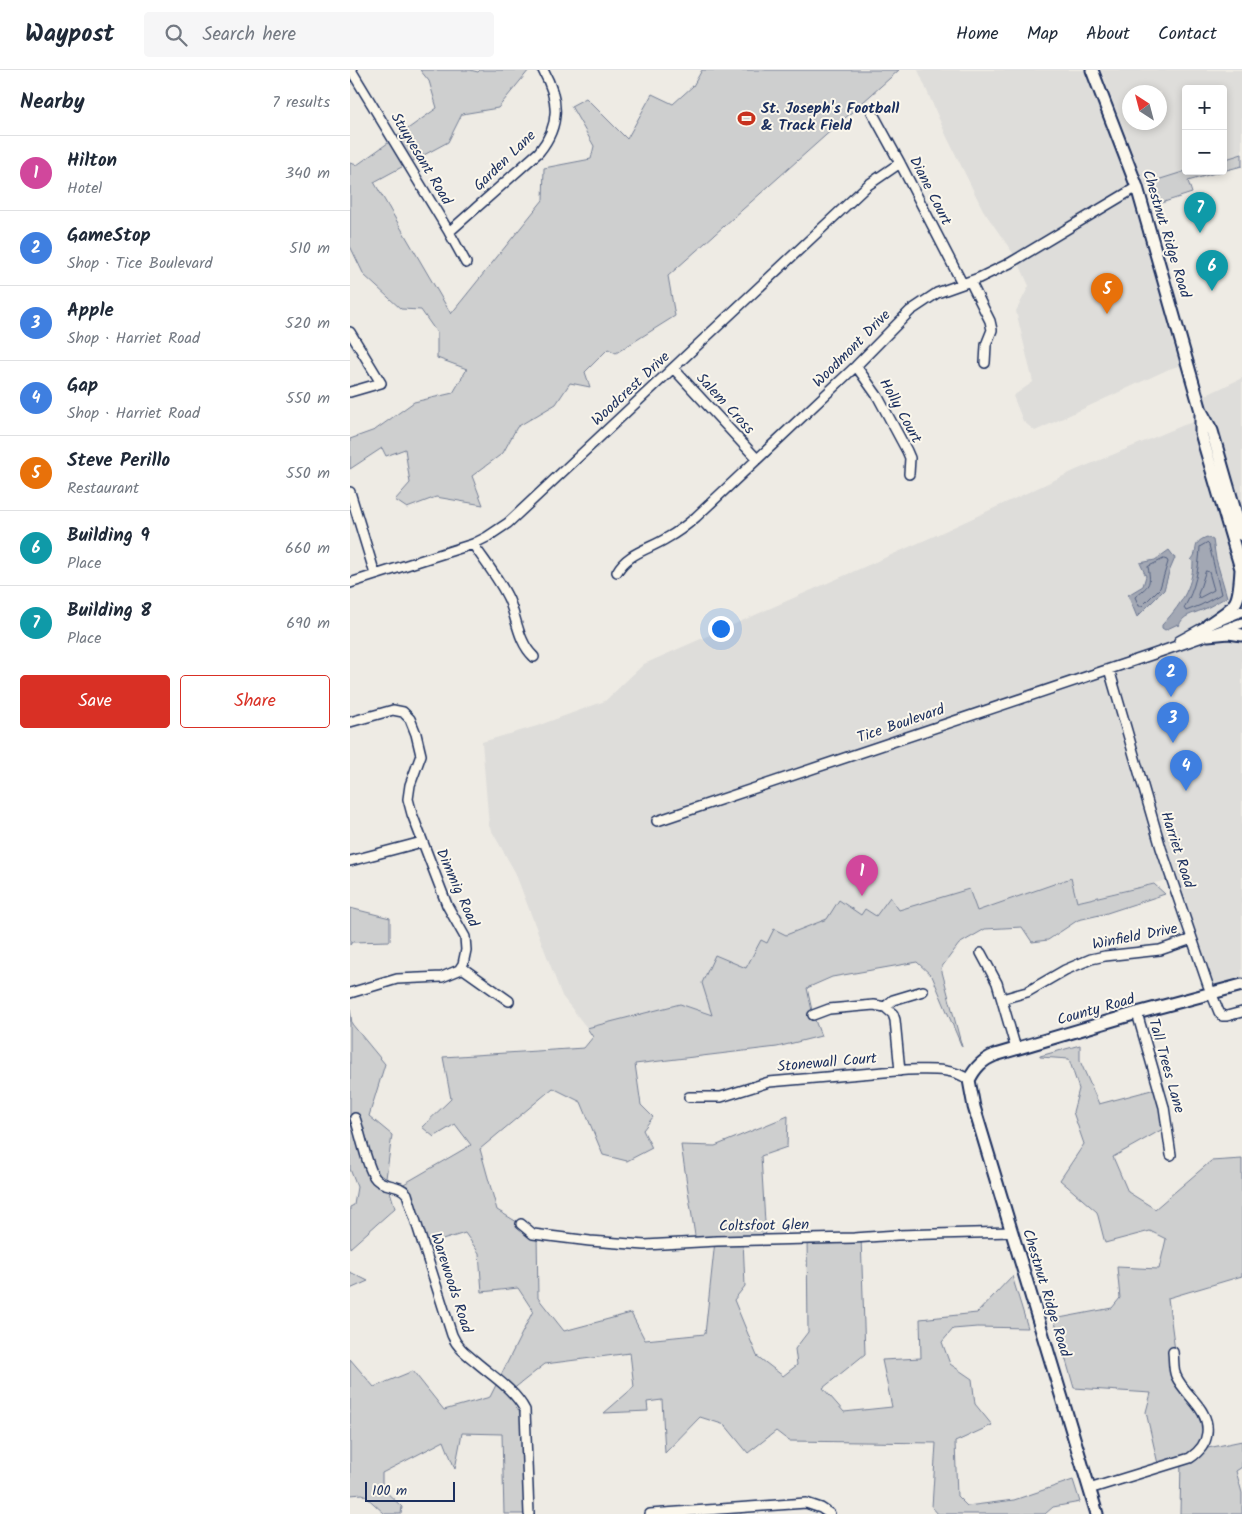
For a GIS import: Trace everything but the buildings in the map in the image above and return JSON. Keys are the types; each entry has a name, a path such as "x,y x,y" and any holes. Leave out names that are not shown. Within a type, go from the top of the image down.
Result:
{"main road":[{"name":"Chestnut Ridge Road","path":"1092,70 1137,186 1201,411 1212,431 1242,535"},
{"name":"Chestnut Ridge Road","path":"1201,411 1205,447 1242,570 1240,593 1236,603 1208,630"},
{"path":"1208,630 1242,635"},
{"name":"County Road","path":"969,1080 976,1068 986,1059 1137,1014 1242,986"},
{"name":"Chestnut Ridge Road","path":"969,1080 974,1107 1097,1514"}],"street":[{"name":"Stuyvesant Road","path":"352,70 466,263"},
{"name":"Garden Lane","path":"449,232 539,152 550,136 556,116 556,107 552,89 543,70"},
{"name":"Diane Court","path":"872,112 966,282 990,321 992,330 986,345 985,363"},
{"name":"Woodcrest Drive","path":"350,583 473,544 508,523 868,185 900,163"},
{"name":"Woodmont Drive","path":"617,572 621,565 631,556 682,528 856,366 910,311 937,293 1010,263 1137,186"},
{"path":"350,332 381,383 350,392"},
{"name":"Holly Court","path":"856,366 878,396 907,451 910,458 909,474"},
{"name":"Salem Cross","path":"673,368 757,459"},
{"path":"350,492 375,574"},
{"path":"473,544 505,592 523,643 534,657"},
{"name":"Tice Boulevard","path":"657,821 1154,654 1208,630 1242,611"},
{"name":"Tice Boulevard","path":"1208,630 1242,623"},
{"name":"Harriet Road","path":"1109,669 1161,848 1219,1012 1222,1016 1242,1012"},
{"name":"Dimmig Road","path":"350,722 391,710 403,712 410,719 421,749 420,760 410,785 408,799 422,842 447,905 464,937 466,950 461,967"},
{"path":"350,861 422,842"},
{"name":"Winfield Drive","path":"1002,1000 1027,992 1065,970 1091,959 1160,950 1192,939"},
{"path":"981,953 994,977 1016,1049"},
{"path":"350,993 397,979 442,977 451,974 461,967 509,1001"},
{"path":"885,1007 893,1000 923,990"},
{"path":"813,1015 829,1009 874,1005 885,1007 893,1014 895,1020 900,1071"},
{"name":"Tall Trees Lane","path":"1137,1014 1164,1107 1171,1155"},
{"name":"Stonewall Court","path":"689,1097 721,1097 769,1082 900,1071 942,1071 959,1074 969,1080"},
{"name":"Warewoods Road","path":"355,1118 370,1169 376,1179 384,1184 400,1187 407,1194 452,1335 457,1345 510,1390 525,1410 529,1514"},
{"name":"Coltsfoot Glen","path":"522,1224 533,1234 645,1245 1012,1232"},
{"path":"1088,1489 1190,1458 1204,1444 1208,1430 1206,1418 1176,1376 1173,1352"},
{"path":"650,1514 806,1504 821,1508 830,1514"}],"shaded area":[{"path":"420,70 470,70 478,72 480,70 529,70 498,108 462,114 448,142 374,182 451,314 543,200 544,168 591,159 594,146 571,106 586,98 627,139 652,94 673,104 693,86 702,70 899,70 668,276 675,316 616,353 608,349 585,372 590,387 570,383 556,404 517,427 503,453 472,476 483,505 436,497 407,508 395,500 410,483 405,449 386,456 382,448 350,469 350,439 375,430 414,402 453,393 467,369 437,358 437,333 421,310 401,309 364,275 350,246 350,163 357,165 437,108 429,81"},
{"path":"918,70 1092,70 1118,136 1188,363 1169,369 1035,431 1023,421 1013,396 1033,382 1016,311 1029,286 1017,259 983,210 946,135"},
{"path":"1101,70 1242,70 1242,158 1227,162 1227,85 1182,85 1182,175 1184,175 1145,187 1124,130 1167,130 1167,85 1122,85 1122,126"},
{"path":"1242,154 1242,166 1227,170 1227,159"},
{"path":"1182,172 1182,175 1208,175 1188,181 1192,193 1158,204 1151,182"},
{"path":"1242,378 1242,985 1212,993 1171,879 1077,902 1070,878 977,911 917,962 832,977 807,988 813,1015 821,1036 758,1030 680,1004 587,1028 562,996 515,872 489,826 482,742 537,726 605,701 644,664 932,537 1076,470 1184,425 1203,419 1198,399"},
{"path":"1071,878 1077,902 1154,884 1165,894 1104,914 1078,920 1048,940 1032,942 1022,927 985,929 959,944 941,968 962,1047 932,976 917,962 832,977 807,988 813,1015 821,1036 777,1047 635,1064 641,1105 653,1117 643,1130 652,1148 627,1161 603,1155 581,1102 553,1088 480,1149 497,1210 537,1234 538,1298 564,1331 631,1313 645,1340 705,1334 715,1241 696,1242 681,1145 715,1146 788,1116 787,1147 761,1156 766,1239 743,1240 745,1286 734,1300 757,1356 783,1376 797,1365 795,1349 808,1332 807,1237 861,1237 865,1354 823,1388 844,1412 892,1407 882,1360 921,1358 920,1319 977,1313 1012,1276 1028,1328 977,1327 953,1329 942,1342 950,1364 972,1379 975,1404 992,1425 955,1442 957,1496 967,1506 1014,1500 1073,1480 1080,1502 1053,1507 1045,1514 938,1514 932,1507 936,1443 789,1441 776,1431 748,1453 725,1425 700,1417 665,1453 662,1400 647,1402 648,1411 604,1413 634,1387 630,1353 545,1364 512,1390 527,1418 533,1514 504,1514 502,1434 462,1433 455,1469 444,1441 382,1473 382,1488 402,1507 401,1514 385,1514 363,1494 350,1495 350,1359 374,1387 413,1371 444,1410 490,1397 533,1311 518,1288 482,1292 479,1253 465,1233 423,1246 402,1185 471,1145 455,1124 434,1137 422,1127 451,1099 443,1057 584,1048 593,1037 587,1028 680,1004 712,1015 702,983 715,955 746,968 761,940 767,943 774,929 786,935 827,919 839,900 861,915 865,909 876,916 890,897 899,910 969,889 977,911"},
{"path":"350,908 390,918 390,941 352,942 350,945"},
{"path":"350,1008 352,1024 385,1064 369,1116 392,1135 386,1178 395,1208 350,1248 350,1207 354,1205 357,1187 350,1169"},
{"path":"1080,1045 1080,1061 1099,1104 1159,1088 1170,1125 1113,1157 1128,1192 1155,1209 1211,1161 1242,1159 1242,1276 1168,1298 1179,1381 1208,1422 1203,1449 1242,1441 1242,1467 1236,1471 1242,1493 1242,1514 1180,1514 1181,1460 1158,1464 1146,1412 1151,1393 1074,1388 1054,1319 1112,1308 1120,1298 1117,1267 1159,1269 1166,1239 1150,1231 1105,1243 1097,1212 1060,1180 1084,1144 1073,1112 1079,1089 1069,1059 1040,1056"},
{"path":"350,1272 368,1281 350,1289"}],"water":[{"path":"1207,537 1213,540 1216,559 1227,597 1185,617 1179,626 1178,624 1165,630 1162,628 1162,625 1174,611 1188,589 1193,562 1191,560 1194,557 1197,545 1202,539"},
{"path":"1169,550 1175,558 1164,590 1137,617 1128,595 1143,586 1146,576 1140,563 1155,560"}],"place":[{"name":"St. Joseph's Football & Track Field","path":"747,118"},
{"name":"Building 8","path":"1200,233"},
{"name":"Building 9","path":"1212,291"},
{"name":"Steve Perillo","path":"1107,314"},
{"name":"GameStop","path":"1171,697"},
{"name":"Apple","path":"1173,743"},
{"name":"Gap","path":"1186,791"},
{"name":"Hilton","path":"862,896"}]}
